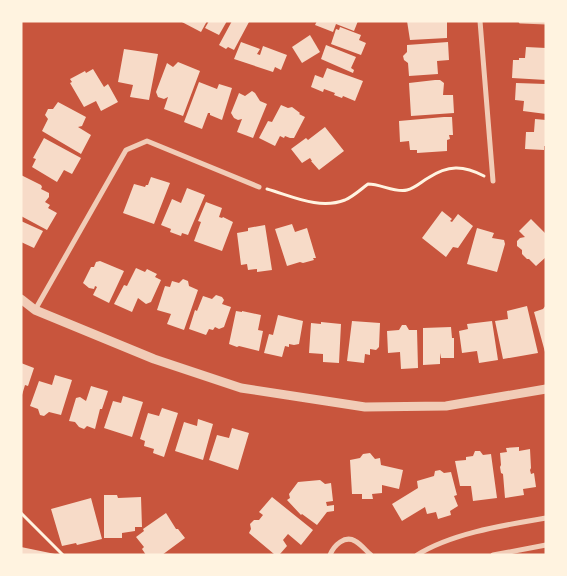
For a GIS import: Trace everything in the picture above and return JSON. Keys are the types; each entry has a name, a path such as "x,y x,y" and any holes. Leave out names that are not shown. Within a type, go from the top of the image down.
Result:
{"street":[{"path":"480,21 493,181"},
{"path":"521,21 546,22"},
{"path":"35,310 126,150 147,141 259,187"},
{"path":"21,299 35,310 154,359 241,388 365,407 446,406 546,388"},
{"path":"21,310 35,310"},
{"path":"417,555 444,542 501,526 546,518"},
{"path":"330,555 333,548 347,539 355,540 371,555"},
{"path":"493,555 546,545"}],"path":[{"path":"259,187 307,202 320,203 346,199 368,184 406,190 434,174 457,168 471,170 493,181"},
{"path":"21,513 63,555"}],"building":[{"path":"180,21 207,21 201,32"},
{"path":"209,21 227,21 219,35 205,28"},
{"path":"232,21 249,22 234,50 228,47 226,49 219,45"},
{"path":"317,21 358,21 354,31 336,24 333,32 315,25"},
{"path":"407,21 447,21 447,38 410,40"},
{"path":"340,27 361,35 359,40 366,43 361,55 331,44 336,29 339,30"},
{"path":"310,35 320,52 302,63 292,47"},
{"path":"241,42 260,49 257,54 260,55 263,46 287,55 281,70 275,67 273,72 234,59"},
{"path":"448,42 449,60 437,61 438,74 409,76 408,63 404,60 403,56 407,52 407,45"},
{"path":"326,45 356,57 351,68 354,70 353,73 321,59"},
{"path":"526,47 546,48 546,80 512,78 513,60 525,58"},
{"path":"124,49 158,54 149,100 130,97 133,85 118,82"},
{"path":"178,62 200,71 183,116 164,109 168,97 164,99 158,97 156,92 167,63 173,67"},
{"path":"327,68 363,81 355,101 343,96 342,98 334,95 335,93 324,89 323,92 311,87 315,75 323,78"},
{"path":"93,69 104,87 108,84 118,102 101,111 96,101 84,107 70,83 72,82 70,79"},
{"path":"440,80 444,83 443,95 453,95 454,113 411,116 409,83"},
{"path":"199,82 217,89 219,84 232,88 222,120 208,113 202,129 184,122"},
{"path":"516,83 546,84 546,114 523,111 524,101 515,100"},
{"path":"252,91 260,101 267,104 253,138 237,132 242,119 234,118 231,113 239,93 245,96"},
{"path":"58,102 86,117 82,126 78,127 91,135 81,154 42,131 48,119 45,115 48,109 53,109"},
{"path":"281,105 288,108 292,107 305,117 294,138 280,136 275,146 259,138 268,121 272,122"},
{"path":"452,117 453,135 449,135 450,139 447,140 447,151 417,153 417,150 410,150 409,141 400,142 399,121"},
{"path":"535,119 546,120 546,146 544,146 544,150 525,149 526,132 534,132"},
{"path":"325,127 344,151 319,170 310,158 302,163 291,149 306,138 308,140"},
{"path":"44,138 81,158 72,174 64,170 57,182 32,167 36,159 33,158"},
{"path":"21,175 41,185 41,189 49,193 49,197 45,202 50,205 48,208 57,213 47,230 21,216"},
{"path":"151,177 170,183 154,224 123,213 134,184 145,187 148,185"},
{"path":"187,188 205,195 188,235 182,233 181,236 170,232 171,229 161,225 172,199 181,203"},
{"path":"206,202 222,208 219,217 233,222 222,251 194,241 201,222 198,221"},
{"path":"442,211 452,219 450,221 452,222 458,214 473,226 458,248 453,247 446,257 422,238"},
{"path":"531,219 546,234 546,257 536,266 522,254 522,250 517,246 517,241 525,237 519,231"},
{"path":"21,221 43,231 34,248 21,242"},
{"path":"292,224 295,232 307,228 316,258 287,266 275,229"},
{"path":"265,225 272,270 257,272 257,269 248,270 247,264 241,265 237,233 248,231 248,228"},
{"path":"477,228 494,233 492,238 504,240 505,244 497,272 467,264"},
{"path":"100,261 124,271 109,303 93,295 97,287 95,286 94,289 89,288 83,283 91,267 94,267 96,262"},
{"path":"136,268 145,272 147,269 157,274 155,277 161,280 151,302 146,304 138,298 132,312 114,304 124,285 127,286"},
{"path":"183,279 188,281 189,286 198,290 184,330 167,324 171,314 157,310 165,286 170,287 172,281 179,283"},
{"path":"216,295 224,300 222,304 231,307 224,327 219,329 215,327 213,330 209,329 206,335 189,329 195,310 197,311 203,296 212,299"},
{"path":"546,305 545,352 534,312 543,309"},
{"path":"527,306 538,353 503,359 495,321 508,319 507,311"},
{"path":"236,311 261,315 258,330 263,331 259,351 229,344"},
{"path":"278,315 303,321 299,344 289,344 289,347 285,346 282,357 264,353 269,334 273,335"},
{"path":"352,321 380,323 379,347 376,350 370,349 370,355 365,354 364,363 347,361"},
{"path":"492,321 498,360 479,363 477,351 462,353 459,331 468,329 467,324"},
{"path":"321,322 341,324 339,363 323,362 323,354 309,353 311,323 321,324"},
{"path":"402,325 406,325 409,330 417,330 418,368 401,369 400,352 388,353 387,331 399,330"},
{"path":"451,327 452,338 454,338 454,358 441,358 440,353 440,364 423,365 423,328"},
{"path":"21,363 34,368 28,386 25,385 22,395"},
{"path":"55,375 72,380 61,415 49,412 44,416 40,415 38,409 30,406 39,381 52,385"},
{"path":"91,386 108,391 102,409 100,409 95,429 87,426 84,429 75,422 69,421 76,398 80,397 86,401"},
{"path":"123,396 143,402 132,437 104,428 113,401 121,403"},
{"path":"162,408 178,413 164,457 153,453 154,449 144,446 145,441 140,439 148,413 159,416"},
{"path":"198,419 213,424 203,460 175,451 184,422 197,426"},
{"path":"232,428 249,433 238,470 209,460 217,435 229,438"},
{"path":"519,447 519,451 530,449 530,470 531,474 534,473 536,487 523,489 524,495 505,498 503,474 500,467 500,453 507,452 506,448"},
{"path":"475,451 480,451 483,455 491,454 497,498 473,501 471,486 460,486 455,461 466,460 466,457 473,456"},
{"path":"370,453 375,459 380,458 381,465 403,470 399,489 382,485 382,493 372,494 373,499 362,499 362,494 352,494 350,460"},
{"path":"440,470 444,473 451,472 457,495 454,496 458,506 450,511 451,515 438,519 436,512 427,514 425,507 402,521 392,504 418,488 417,481 434,476 435,471"},
{"path":"320,480 325,484 331,483 333,501 326,502 327,506 334,505 334,511 327,512 317,525 301,515 287,500 290,498 289,494 298,482"},
{"path":"104,495 117,495 118,498 141,497 142,527 135,527 135,531 122,533 122,538 104,538"},
{"path":"272,497 313,530 301,545 288,534 283,540 287,546 280,554 274,554 249,533 251,529 250,524 254,520 259,520 263,515 259,512"},
{"path":"91,498 102,539 77,545 76,543 62,546 51,509"},
{"path":"166,513 176,529 185,538 162,555 146,555 142,549 144,547 136,537 144,531 143,529"},
{"path":"21,547 55,554 55,555 21,555"}]}
